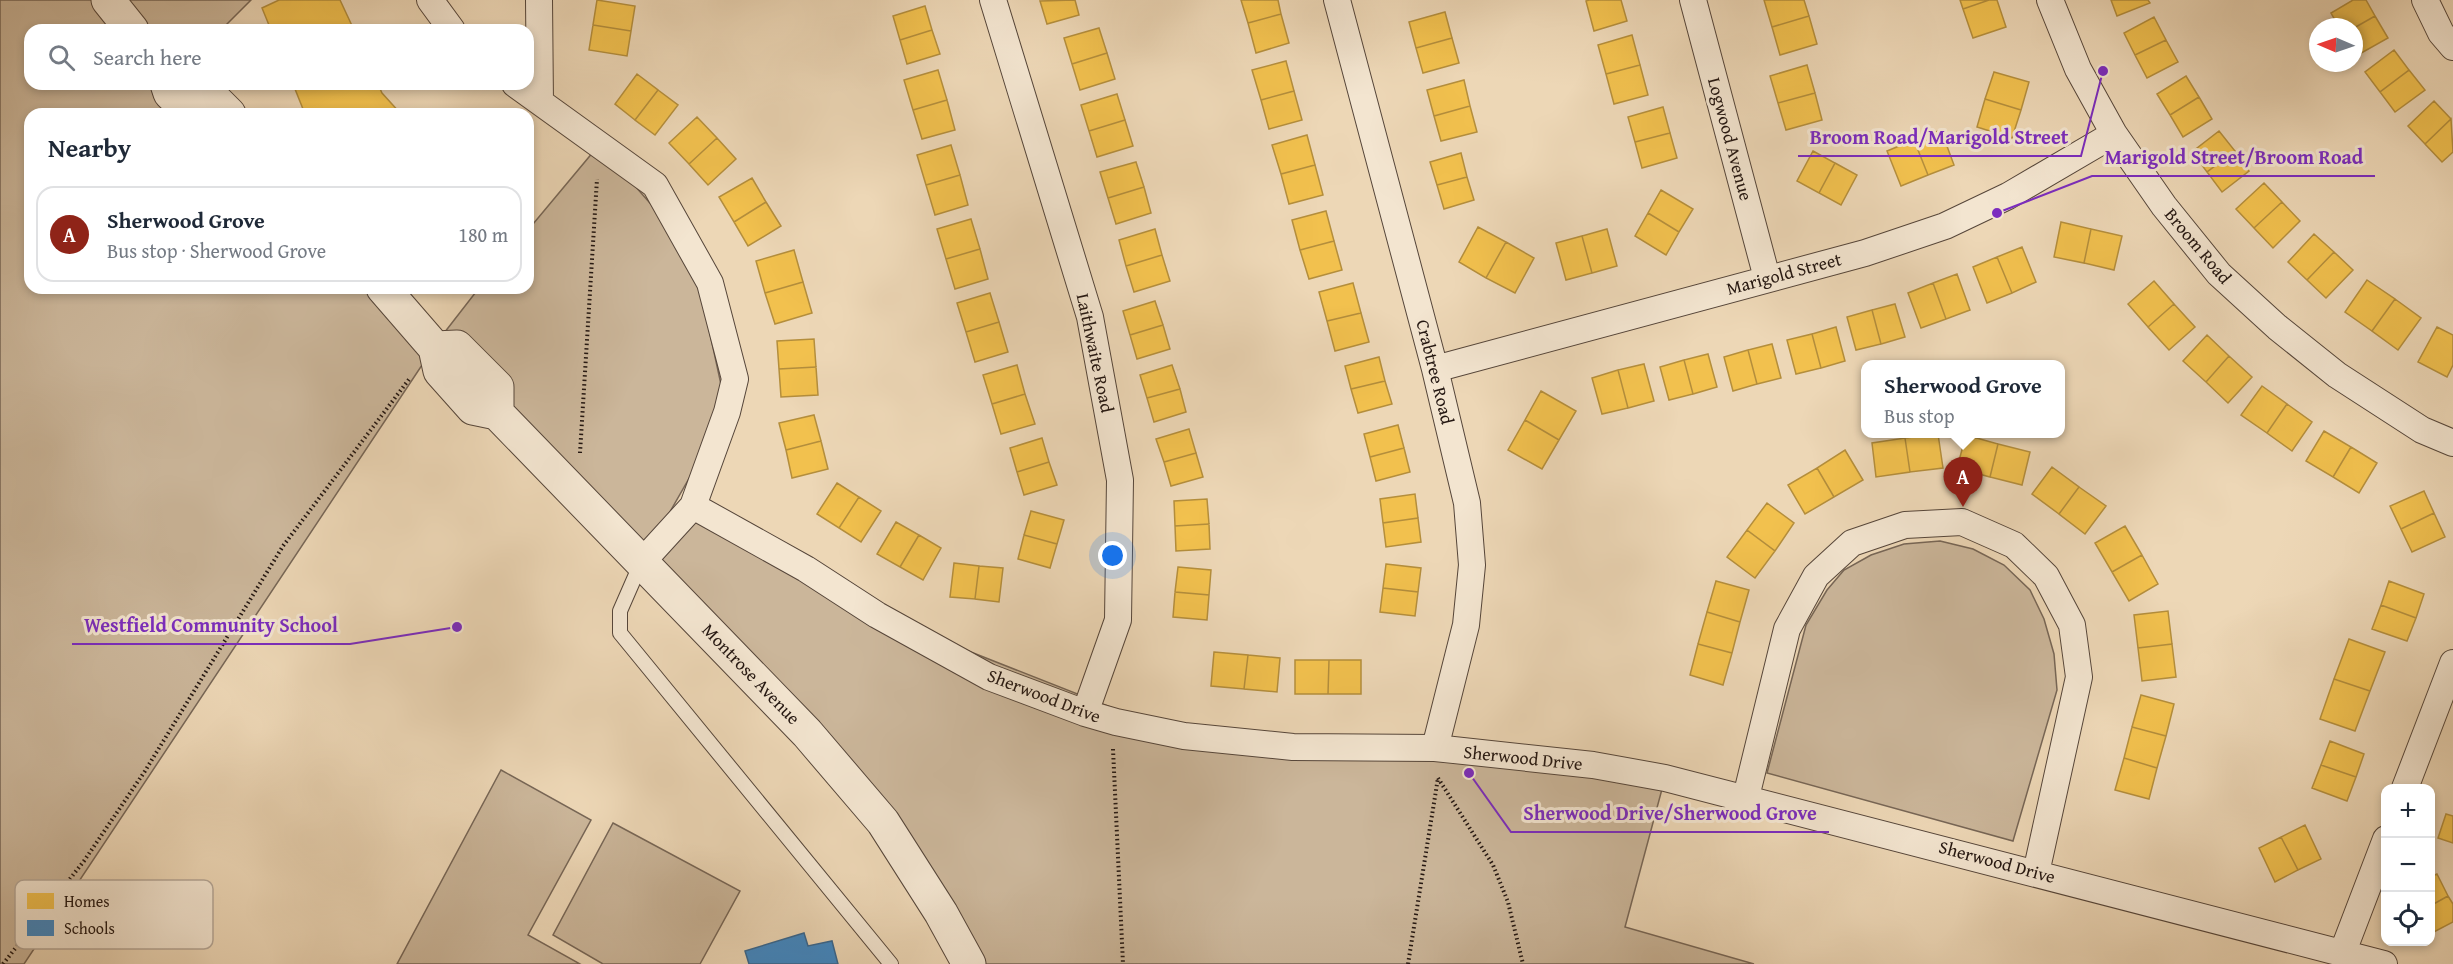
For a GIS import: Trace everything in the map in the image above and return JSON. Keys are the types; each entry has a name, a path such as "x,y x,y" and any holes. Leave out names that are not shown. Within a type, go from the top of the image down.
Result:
{"street":[{"path":"108,0 127,24"},
{"path":"430,0 448,24"},
{"path":"539,0 540,102"},
{"name":"Laithwaite Road","path":"993,0 1090,317 1120,480 1118,620 1085,713"},
{"name":"Crabtree Road","path":"1337,0 1435,369 1467,503 1472,565 1466,625 1435,748"},
{"name":"Logwood Avenue","path":"1693,0 1767,278"},
{"name":"Broom Road","path":"2050,0 2078,69 2114,134 2164,206 2219,274 2277,327 2337,375 2422,430 2453,443"},
{"path":"2425,0 2441,33 2453,47"},
{"path":"169,90 186,108"},
{"path":"205,90 223,108"},
{"path":"523,90 655,185 710,283 735,379 728,412 693,506 641,563"},
{"name":"Marigold Street","path":"1435,369 1866,253 1945,226 2008,196 2114,134"},
{"path":"388,294 434,347"},
{"name":"Montrose Avenue","path":"434,347 457,346 497,387 497,414 807,733 883,822 941,913 969,964"},
{"name":"Sherwood Drive","path":"693,506 806,569 877,615 989,677 1085,713 1116,722 1184,736 1293,747 1435,748 1593,765 1665,777 2384,964"},
{"path":"1746,797 1787,629 1816,576 1852,543 1905,525 1962,522 2014,545 2046,576 2072,626 2079,676 2036,873"},
{"path":"2407,784 2453,663"},
{"path":"2342,954 2381,850"}],"lane":[{"path":"641,563 620,611 620,633 891,964"}],"path":[{"path":"561,480 580,457 599,145"},
{"path":"69,880 146,771 283,546 434,347"},
{"path":"1116,722 1112,758 1123,964"},
{"path":"1408,964 1438,778 1435,748"},
{"path":"1438,778 1492,866 1508,902 1523,964"},
{"path":"3,964 15,949"}],"shaded area":[{"path":"0,0 251,0 227,24 24,24 24,90 185,90 203,108 24,108 24,294 388,294 434,346 474,294 534,294 534,223 599,145 692,251 727,412 643,559 693,506 877,615 1184,736 1665,778 1625,927 1754,964 959,964 883,822 434,347 80,880 15,880 15,949 34,949 24,964 0,964"},
{"path":"1940,541 1973,549 2004,565 2030,590 2044,619 2054,654 2057,690 2013,841 1767,773 1806,625 1827,590 1844,570 1871,555 1904,544"},
{"path":"501,770 591,820 528,935 580,964 397,964"},
{"path":"613,823 740,891 700,964 603,964 553,935"}],"building: Homes":[{"path":"279,0 340,0 351,24 269,24 262,8"},
{"path":"597,0 635,6 631,31 593,25"},
{"path":"1075,0 1079,15 1047,24 1040,1"},
{"path":"1241,0 1278,0 1281,14 1248,23"},
{"path":"1621,0 1627,21 1594,31 1586,1"},
{"path":"1764,0 1804,0 1809,16 1772,27"},
{"path":"1960,0 1989,0 1963,9"},
{"path":"1989,0 1997,0 2006,27 1973,38 1963,9"},
{"path":"2111,0 2148,0 2150,3 2117,16"},
{"path":"2353,0 2366,0 2375,16 2363,23 2363,18 2334,18 2331,13"},
{"path":"925,6 932,30 900,40 893,16"},
{"path":"1445,12 1452,38 1416,48 1409,22"},
{"path":"1281,14 1289,43 1256,53 1248,23"},
{"path":"1809,16 1817,44 1780,55 1772,27"},
{"path":"2375,16 2388,38 2363,52 2363,23"},
{"path":"2154,17 2166,40 2135,55 2124,33"},
{"path":"593,25 631,31 627,56 589,50"},
{"path":"1099,28 1107,53 1072,64 1064,38"},
{"path":"932,30 940,54 907,64 900,40"},
{"path":"1632,35 1640,65 1606,74 1598,45"},
{"path":"1452,38 1459,63 1423,73 1416,48"},
{"path":"2166,40 2178,62 2147,78 2135,55"},
{"path":"2394,50 2409,70 2380,92 2365,72"},
{"path":"1107,53 1115,79 1080,90 1072,64"},
{"path":"1286,61 1294,91 1261,100 1252,70"},
{"path":"1640,65 1648,95 1614,104 1606,74"},
{"path":"1807,65 1815,93 1778,103 1770,76"},
{"path":"938,70 947,100 913,110 904,80"},
{"path":"2409,70 2425,90 2395,112 2380,92"},
{"path":"1994,72 2029,82 2021,110 1985,99"},
{"path":"637,74 658,90 635,120 615,104"},
{"path":"2186,76 2199,97 2170,115 2157,94"},
{"path":"1464,80 1470,106 1434,116 1427,90"},
{"path":"295,90 381,90 396,108 303,108"},
{"path":"658,90 678,105 655,135 635,120"},
{"path":"1294,91 1302,120 1269,129 1261,100"},
{"path":"1815,93 1822,120 1786,130 1778,103"},
{"path":"1117,94 1125,120 1089,131 1081,105"},
{"path":"2199,97 2212,119 2183,137 2170,115"},
{"path":"1985,99 2021,110 2012,138 1977,127"},
{"path":"947,100 955,130 922,139 913,110"},
{"path":"2434,101 2451,119 2425,144 2408,126"},
{"path":"1470,106 1477,132 1441,141 1434,116"},
{"path":"1663,107 1670,133 1635,142 1628,117"},
{"path":"697,117 717,138 689,164 669,143"},
{"path":"2451,119 2453,152 2442,162 2425,144"},
{"path":"1125,120 1133,146 1097,157 1089,131"},
{"path":"1941,130 1954,165 1928,175 1914,140"},
{"path":"2219,131 2235,151 2207,172 2192,152"},
{"path":"1670,133 1677,158 1642,168 1635,142"},
{"path":"1307,135 1315,165 1281,174 1272,145"},
{"path":"717,138 736,159 708,185 689,164"},
{"path":"1914,140 1928,175 1901,186 1887,151"},
{"path":"951,145 960,175 926,185 917,155"},
{"path":"1813,151 1835,163 1819,193 1797,181"},
{"path":"2235,151 2249,171 2222,192 2207,172"},
{"path":"1461,153 1467,177 1437,185 1430,162"},
{"path":"1136,162 1144,187 1108,198 1100,172"},
{"path":"1835,163 1857,175 1841,205 1819,193"},
{"path":"1315,165 1323,195 1289,204 1281,174"},
{"path":"960,175 968,205 935,215 926,185"},
{"path":"1467,177 1474,200 1444,209 1437,185"},
{"path":"752,178 766,202 734,222 719,197"},
{"path":"2264,183 2282,202 2254,228 2236,209"},
{"path":"1144,187 1151,213 1116,224 1108,198"},
{"path":"1661,190 1693,209 1679,232 1648,213"},
{"path":"766,202 781,226 748,246 734,222"},
{"path":"2282,202 2300,221 2273,248 2254,228"},
{"path":"1326,211 1334,241 1300,250 1292,220"},
{"path":"1648,213 1679,232 1666,255 1635,236"},
{"path":"971,219 980,249 946,259 937,229"},
{"path":"2061,222 2091,229 2084,263 2054,257"},
{"path":"1478,227 1506,242 1486,278 1459,262"},
{"path":"1155,229 1162,255 1126,266 1119,240"},
{"path":"1607,229 1617,266 1592,273 1582,236"},
{"path":"2091,229 2122,236 2114,270 2084,263"},
{"path":"2314,234 2334,252 2307,280 2288,262"},
{"path":"1582,236 1592,273 1566,280 1556,243"},
{"path":"1334,241 1342,270 1309,279 1300,250"},
{"path":"1506,242 1534,258 1515,293 1486,278"},
{"path":"2022,247 2036,282 2012,293 1997,257"},
{"path":"980,249 988,279 955,289 946,259"},
{"path":"794,250 803,282 765,293 756,261"},
{"path":"2334,252 2353,270 2326,298 2307,280"},
{"path":"1162,255 1170,281 1134,292 1126,266"},
{"path":"1997,257 2012,293 1987,303 1973,267"},
{"path":"1957,274 1970,310 1946,319 1933,283"},
{"path":"2367,280 2395,299 2372,331 2345,312"},
{"path":"2154,281 2174,304 2148,327 2128,304"},
{"path":"803,282 812,313 775,324 765,293"},
{"path":"1353,283 1361,313 1327,321 1319,292"},
{"path":"1933,283 1946,319 1921,328 1908,293"},
{"path":"990,293 999,322 966,332 957,303"},
{"path":"2395,299 2421,318 2398,350 2372,331"},
{"path":"1155,301 1163,325 1130,335 1123,311"},
{"path":"1895,304 1905,337 1881,344 1872,310"},
{"path":"2174,304 2195,327 2169,350 2148,327"},
{"path":"1872,310 1881,344 1856,350 1847,317"},
{"path":"1361,313 1369,342 1335,351 1327,321"},
{"path":"999,322 1008,352 975,362 966,332"},
{"path":"1163,325 1170,349 1137,359 1130,335"},
{"path":"1836,327 1845,361 1821,368 1812,334"},
{"path":"2437,327 2453,335 2453,365 2447,377 2418,362"},
{"path":"1812,334 1821,368 1796,374 1787,340"},
{"path":"2207,335 2229,356 2206,382 2183,361"},
{"path":"814,339 816,367 779,369 777,341"},
{"path":"1772,344 1781,378 1757,384 1748,350"},
{"path":"1748,350 1757,384 1733,391 1724,357"},
{"path":"1708,354 1717,387 1693,394 1684,360"},
{"path":"2229,356 2252,377 2228,403 2206,382"},
{"path":"1379,357 1385,381 1351,389 1345,366"},
{"path":"1684,360 1693,394 1669,400 1660,367"},
{"path":"1644,364 1654,401 1628,408 1618,370"},
{"path":"1017,365 1025,394 992,404 983,375"},
{"path":"1172,365 1180,389 1147,398 1140,375"},
{"path":"816,367 818,395 781,397 779,369"},
{"path":"1618,370 1628,408 1602,414 1592,378"},
{"path":"1385,381 1392,404 1358,413 1351,389"},
{"path":"2262,386 2287,404 2267,433 2241,415"},
{"path":"1180,389 1186,412 1154,422 1147,398"},
{"path":"1541,391 1576,411 1559,440 1525,420"},
{"path":"1025,394 1035,424 1001,434 992,404"},
{"path":"2287,404 2312,422 2292,451 2267,433"},
{"path":"814,415 821,441 786,450 779,423"},
{"path":"1525,420 1559,440 1542,469 1508,450"},
{"path":"1398,425 1404,448 1370,457 1364,434"},
{"path":"1189,429 1196,453 1164,462 1156,439"},
{"path":"2324,431 2351,447 2333,477 2306,461"},
{"path":"1042,438 1049,462 1017,472 1010,448"},
{"path":"1905,438 1939,438 1943,468 1910,472"},
{"path":"1905,438 1910,472 1876,477 1872,443"},
{"path":"1965,438 1977,438 1998,444 1990,477 1957,468"},
{"path":"821,441 828,469 792,478 786,450"},
{"path":"1998,444 2030,452 2022,485 1990,477"},
{"path":"2351,447 2377,463 2359,493 2333,477"},
{"path":"1404,448 1410,472 1376,481 1370,457"},
{"path":"1845,450 1863,480 1834,497 1817,468"},
{"path":"1196,453 1203,477 1171,486 1164,462"},
{"path":"1049,462 1057,485 1024,495 1017,472"},
{"path":"2052,467 2079,487 2059,514 2032,494"},
{"path":"1817,468 1834,497 1805,514 1788,485"},
{"path":"837,483 859,497 839,528 817,514"},
{"path":"2079,487 2106,506 2085,534 2059,514"},
{"path":"2424,491 2434,513 2401,529 2390,506"},
{"path":"1415,494 1418,518 1383,523 1380,499"},
{"path":"859,497 881,511 861,542 839,528"},
{"path":"1207,499 1209,524 1175,526 1174,501"},
{"path":"1767,503 1794,523 1775,551 1747,530"},
{"path":"1031,511 1064,520 1057,544 1024,535"},
{"path":"2434,513 2445,537 2412,552 2401,529"},
{"path":"1418,518 1421,542 1386,547 1383,523"},
{"path":"896,522 919,535 900,567 877,554"},
{"path":"1209,524 1210,549 1176,551 1175,526"},
{"path":"2125,526 2142,555 2112,572 2095,543"},
{"path":"1747,530 1775,551 1755,578 1727,557"},
{"path":"919,535 941,548 923,580 900,567"},
{"path":"1024,535 1057,544 1050,568 1018,559"},
{"path":"2142,555 2158,584 2129,601 2112,572"},
{"path":"954,563 979,566 975,599 950,597"},
{"path":"1386,564 1421,568 1418,592 1383,588"},
{"path":"979,566 1003,568 999,602 975,599"},
{"path":"1178,567 1211,570 1209,595 1175,592"},
{"path":"1716,581 1749,590 1740,622 1707,612"},
{"path":"2389,581 2424,594 2416,618 2381,605"},
{"path":"1383,588 1418,592 1415,616 1380,612"},
{"path":"1175,592 1209,595 1207,620 1173,617"},
{"path":"2381,605 2416,618 2407,641 2372,629"},
{"path":"2168,611 2172,644 2138,648 2134,615"},
{"path":"1707,612 1740,622 1732,653 1698,644"},
{"path":"2349,639 2385,652 2370,691 2334,679"},
{"path":"1698,644 1732,653 1723,685 1690,675"},
{"path":"2172,644 2176,677 2142,681 2138,648"},
{"path":"1214,652 1248,655 1244,689 1211,686"},
{"path":"1248,655 1280,658 1277,692 1244,689"},
{"path":"1295,660 1329,660 1328,694 1295,694"},
{"path":"1329,660 1361,660 1361,694 1328,694"},
{"path":"2334,679 2370,691 2355,731 2320,719"},
{"path":"2141,695 2174,704 2166,736 2132,727"},
{"path":"2132,727 2166,736 2157,768 2124,758"},
{"path":"2330,741 2364,754 2356,777 2321,765"},
{"path":"2124,758 2157,768 2149,799 2115,790"},
{"path":"2321,765 2356,777 2347,801 2312,788"},
{"path":"2446,814 2453,816 2453,843 2438,838"},
{"path":"2305,825 2321,859 2298,870 2281,837"},
{"path":"2281,837 2298,870 2275,882 2259,848"},
{"path":"2437,874 2448,896 2435,903 2435,892 2435,875"},
{"path":"2448,896 2453,904 2453,922 2435,931 2435,903"}],"building: Schools":[{"path":"804,933 808,946 832,941 838,964 749,964 745,951"}],"place":[{"name":"Broom Road/Marigold Street","path":"2103,71"},
{"name":"Marigold Street/Broom Road","path":"1997,213"},
{"name":"Sherwood Grove","path":"1963,507"},
{"name":"Westfield Community School","path":"457,627"},
{"name":"Sherwood Drive/Sherwood Grove","path":"1469,773"}]}
